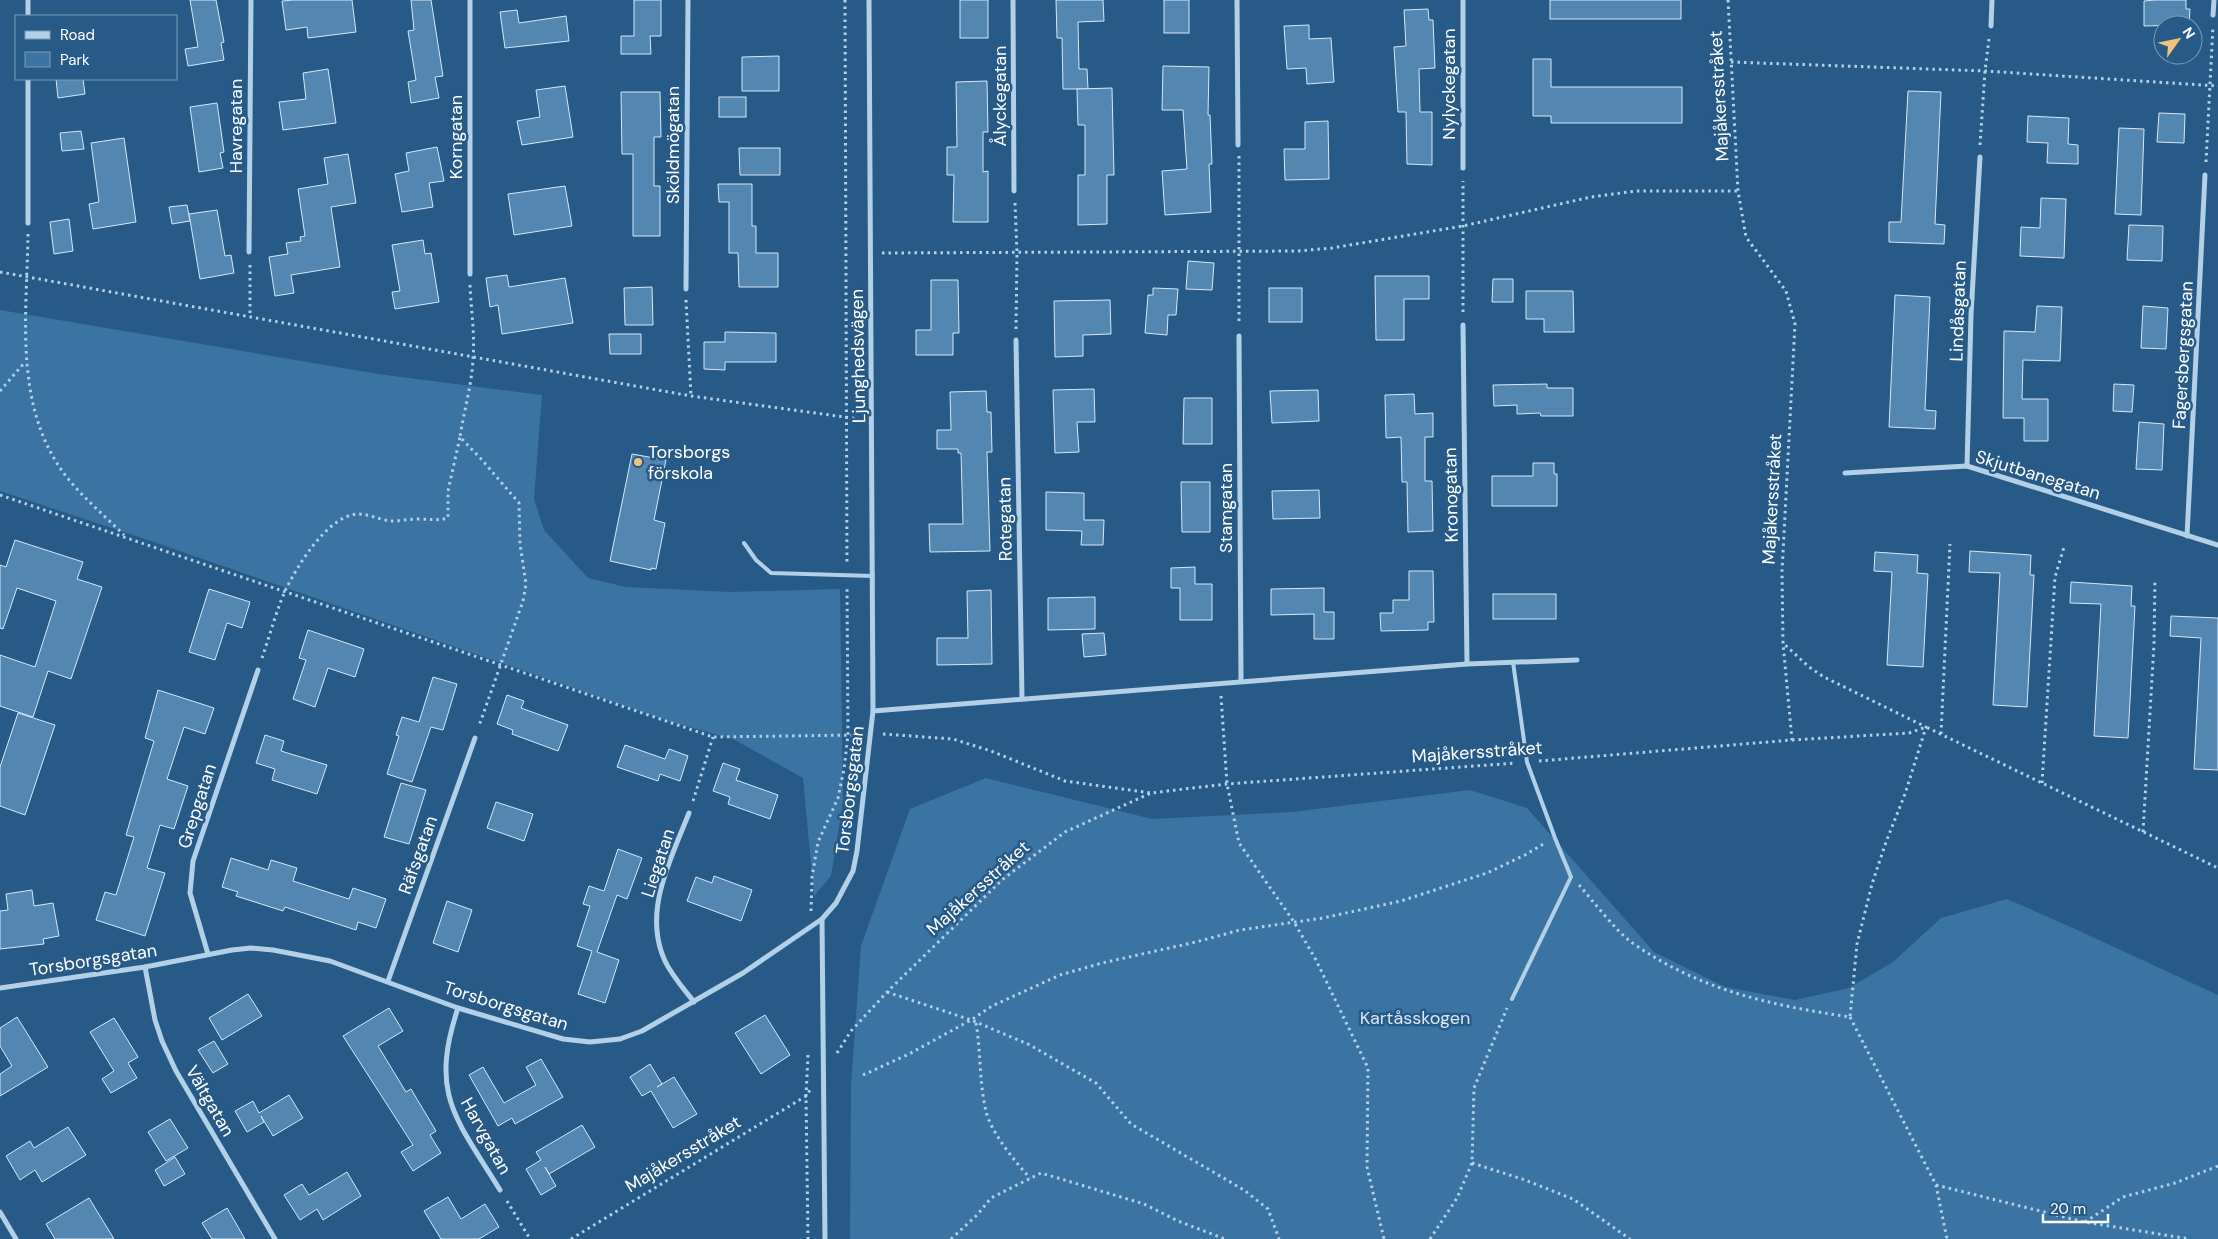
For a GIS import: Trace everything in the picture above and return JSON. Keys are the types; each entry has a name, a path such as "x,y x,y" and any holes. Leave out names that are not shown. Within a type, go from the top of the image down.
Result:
{"street":[{"path":"28,0 28,15"},
{"name":"Havregatan","path":"249,252 251,0"},
{"name":"Korngatan","path":"470,0 470,274"},
{"name":"Sköldmögatan","path":"686,289 688,0"},
{"name":"Ljunghedsvägen","path":"869,0 873,421 873,711"},
{"name":"Ålyckegatan","path":"1013,0 1014,191"},
{"path":"1237,0 1238,145"},
{"name":"Nylyckegatan","path":"1463,0 1464,168"},
{"path":"1991,26 1992,0"},
{"path":"2214,0 2214,15"},
{"path":"28,80 28,223"},
{"name":"Lindåsgatan","path":"1967,466 1971,315 1980,157"},
{"name":"Fagersbergsgatan","path":"2187,536 2205,175"},
{"name":"Kronogatan","path":"1463,325 1467,664"},
{"name":"Stamgatan","path":"1239,336 1241,681"},
{"name":"Rotegatan","path":"1016,340 1022,698"},
{"name":"Skjutbanegatan","path":"1845,473 1967,466 2218,545"},
{"path":"873,711 1467,664 1577,660"},
{"name":"Grepgatan","path":"208,954 190,893 194,862 258,670"},
{"name":"Torsborgsgatan","path":"0,988 145,967 208,954 251,948 298,953 330,960 458,1008 563,1039 590,1042 620,1039 642,1032 743,973 822,919 836,903 853,871 861,828 873,711"},
{"name":"Räfsgatan","path":"388,981 474,738"},
{"name":"Liegatan","path":"689,813 658,900 657,934 666,963 694,1002"},
{"path":"822,919 825,1239"},
{"name":"Vältgatan","path":"145,967 155,1020 176,1070 276,1239"},
{"name":"Harvgatan","path":"458,1008 447,1044 445,1074 447,1091 456,1118 500,1190"},
{"path":"0,1212 16,1239"}],"lane":[{"path":"744,543 756,560 771,573 873,576"},
{"path":"1512,998 1571,876 1527,762 1513,662"}],"path":[{"path":"811,927 814,860 818,842 838,798 848,735 844,0"},
{"name":"Majåkersstråket","path":"570,1239 806,1096 851,1031 887,992 1003,879 1065,832 1151,793 1226,784 1792,740 1783,643 1782,572 1795,324 1786,291 1746,237 1738,191 1728,0"},
{"path":"2205,175 2214,15"},
{"path":"1980,157 1985,71 1991,26"},
{"path":"1731,62 1985,71 2218,86"},
{"path":"1238,145 1239,336"},
{"path":"1463,325 1464,168"},
{"path":"1014,191 1017,252 1016,340"},
{"path":"870,253 1298,251 1332,248 1463,226 1591,197 1627,192 1738,191"},
{"path":"28,223 26,362 30,394 42,434 55,461 74,485 125,536"},
{"path":"249,252 250,316"},
{"path":"0,272 691,396 873,421"},
{"path":"258,670 286,591 308,554 333,524 341,518 359,514 391,521 419,519 437,521 448,518 448,491 464,411 469,396 473,356 470,274"},
{"path":"686,289 691,396"},
{"path":"0,391 26,362"},
{"path":"460,437 519,503 520,544 526,584 523,601 474,738"},
{"path":"0,495 713,737 871,734 953,739 991,750 1066,781 1151,793"},
{"path":"1941,734 1950,544"},
{"path":"2042,783 2055,577 2064,547"},
{"path":"2143,832 2154,644 2155,579"},
{"path":"1783,643 1809,668 1824,677 2218,868"},
{"path":"1220,683 1226,784 1239,843 1294,922 1316,960 1368,1068 1367,1167 1384,1239"},
{"path":"1792,740 1910,733 1926,727"},
{"path":"1926,727 1906,794 1886,842 1872,884 1857,944 1850,1017 1936,1185 1948,1239"},
{"path":"689,813 713,737"},
{"path":"863,1075 909,1054 971,1020 992,1006 1060,975 1240,930 1324,918 1401,901 1487,873 1555,838"},
{"path":"1571,876 1630,941 1693,978 1751,999 1800,1010 1850,1017"},
{"path":"887,992 971,1020 1028,1044 1096,1082 1131,1124 1244,1190 1268,1209 1279,1239"},
{"path":"1430,1239 1458,1198 1472,1163 1474,1088 1512,998"},
{"path":"976,1022 981,1050 986,1113 1010,1157 1030,1178"},
{"path":"808,1047 806,1096 808,1239"},
{"path":"1472,1163 1525,1180 1573,1199 1630,1239"},
{"path":"2084,1222 2123,1197 2174,1183 2218,1166"},
{"path":"951,1239 977,1215 991,1198 1041,1174 1144,1204 1178,1221 1225,1239"},
{"path":"1936,1185 2084,1222 2190,1239"},
{"path":"500,1190 530,1239"}],"green space":[{"path":"0,310 378,374 542,395 534,499 544,530 588,578 626,587 730,592 840,589 843,802 831,876 814,896 803,778 733,739 668,721 154,542 0,491"},
{"name":"Kartåsskogen","path":"986,778 1152,819 1292,812 1470,790 1527,808 1654,952 1725,987 1795,1000 1849,988 1893,962 1941,918 2007,899 2218,995 2218,1239 850,1239 851,1084 861,946 910,809"}],"building":[{"path":"190,0 216,0 224,42 221,43 224,60 188,66 185,49 198,47"},
{"path":"352,0 356,32 308,38 307,27 286,30 282,1"},
{"path":"411,0 431,0 443,76 435,77 439,98 411,103 408,82 416,80 408,31 414,30"},
{"path":"634,0 661,0 661,36 650,36 651,54 621,54 621,36 634,36"},
{"path":"960,0 988,0 988,38 960,38"},
{"path":"1056,0 1103,0 1104,21 1078,22 1079,69 1087,69 1088,89 1063,89 1062,38 1057,38"},
{"path":"1164,0 1189,0 1189,33 1164,33"},
{"path":"1550,0 1681,0 1681,19 1550,19"},
{"path":"2186,0 2186,9 2190,9 2190,15 2153,15 2153,26 2144,26 2144,1"},
{"path":"1428,9 1429,20 1433,20 1435,68 1419,69 1420,112 1432,112 1432,165 1407,164 1406,112 1398,112 1394,47 1406,46 1404,10"},
{"path":"517,10 519,23 566,16 569,41 505,48 500,12"},
{"path":"1309,25 1309,39 1331,38 1334,82 1307,84 1306,68 1287,69 1284,26"},
{"path":"779,56 779,91 742,91 742,57"},
{"path":"1533,59 1551,59 1551,87 1682,87 1682,123 1551,123 1551,116 1533,116"},
{"path":"1163,66 1209,67 1208,115 1210,115 1212,164 1209,164 1211,212 1165,215 1162,171 1187,169 1183,110 1162,110"},
{"path":"328,69 336,123 283,130 279,102 306,99 303,73"},
{"path":"56,80 83,80 85,94 58,98"},
{"path":"987,81 988,132 983,132 983,172 988,171 988,222 953,222 954,175 947,175 947,147 957,147 956,82"},
{"path":"565,86 573,137 522,145 517,121 540,117 536,90"},
{"path":"1112,88 1114,175 1107,175 1107,224 1078,225 1078,175 1085,175 1085,125 1078,125 1077,89"},
{"path":"1908,91 1941,92 1935,224 1945,225 1944,244 1889,242 1889,222 1901,222"},
{"path":"621,92 660,92 661,137 654,137 654,186 660,186 660,236 633,236 633,154 622,154"},
{"path":"719,97 746,97 746,117 719,117"},
{"path":"217,103 224,152 220,153 223,168 199,172 190,107"},
{"path":"2159,113 2185,114 2184,143 2157,142"},
{"path":"2028,116 2069,118 2068,144 2078,145 2078,164 2047,163 2048,143 2027,142"},
{"path":"1328,121 1329,179 1285,180 1284,149 1305,149 1305,122"},
{"path":"2119,128 2144,129 2141,215 2115,214"},
{"path":"81,131 84,149 62,151 60,133"},
{"path":"124,138 136,222 93,229 89,204 99,202 91,143"},
{"path":"437,147 444,181 429,183 433,207 402,212 395,174 409,171 406,153"},
{"path":"739,148 780,148 780,175 740,175"},
{"path":"348,154 356,203 331,207 340,267 291,275 294,293 275,296 269,257 288,254 286,243 301,241 300,237 305,236 298,189 328,184 324,158"},
{"path":"718,184 752,184 752,226 756,226 756,253 778,253 778,287 739,287 738,253 729,253 729,202 719,202"},
{"path":"565,186 572,226 514,235 508,194"},
{"path":"2041,198 2066,199 2064,258 2020,256 2021,227 2040,228"},
{"path":"187,205 190,221 172,224 169,207"},
{"path":"217,210 225,256 231,255 234,273 200,279 189,214"},
{"path":"69,219 73,251 54,254 50,222"},
{"path":"2129,225 2163,226 2162,261 2127,260"},
{"path":"423,240 425,254 431,253 439,302 395,309 392,292 400,291 392,245"},
{"path":"1188,261 1214,263 1212,290 1186,289"},
{"path":"507,275 509,287 565,278 573,323 502,334 498,305 490,307 486,278"},
{"path":"1375,276 1429,276 1429,299 1404,299 1404,340 1376,340"},
{"path":"1493,279 1513,279 1513,302 1492,302"},
{"path":"931,280 958,280 959,333 953,333 953,355 916,355 916,330 931,330"},
{"path":"652,287 653,325 625,325 624,288"},
{"path":"1153,288 1178,289 1176,315 1168,315 1167,335 1145,333 1148,295 1153,295"},
{"path":"1269,288 1302,288 1302,322 1269,322"},
{"path":"1526,291 1573,291 1574,332 1544,332 1544,319 1526,319"},
{"path":"1895,295 1930,297 1925,410 1936,411 1935,429 1889,427"},
{"path":"1110,300 1111,334 1083,335 1083,356 1055,357 1054,301"},
{"path":"2037,306 2062,307 2060,361 2023,360 2022,399 2048,399 2048,441 2024,441 2024,418 2003,418 2004,331 2035,332"},
{"path":"2143,306 2168,308 2166,349 2141,348"},
{"path":"725,332 776,333 776,362 725,362 725,370 704,369 704,342 725,342"},
{"path":"609,334 641,334 641,354 610,354"},
{"path":"1547,384 1547,388 1573,388 1573,416 1541,416 1540,413 1517,414 1517,405 1494,406 1493,385"},
{"path":"2114,384 2134,385 2132,412 2113,411"},
{"path":"1094,389 1095,422 1077,422 1079,452 1055,453 1053,390"},
{"path":"1318,390 1319,421 1272,423 1270,391"},
{"path":"986,391 987,412 991,412 992,452 987,452 990,551 930,552 929,524 963,524 961,453 958,453 958,449 937,449 937,430 951,430 950,392"},
{"path":"1414,394 1415,414 1433,413 1433,437 1425,437 1425,481 1432,481 1433,531 1408,532 1407,482 1402,482 1401,437 1386,438 1385,395"},
{"path":"1184,398 1212,398 1212,444 1183,444"},
{"path":"2139,422 2164,424 2162,470 2136,469"},
{"path":"632,454 666,460 654,520 665,523 656,569 651,568 651,570 610,561"},
{"path":"1533,463 1554,463 1554,474 1557,474 1557,506 1492,506 1492,476 1533,476"},
{"path":"1181,482 1210,482 1210,532 1182,532"},
{"path":"1319,490 1320,518 1273,519 1272,491"},
{"path":"1046,492 1084,493 1084,520 1104,520 1103,545 1081,545 1082,531 1046,530"},
{"path":"15,540 83,562 77,579 102,587 71,679 48,671 33,717 0,706 0,655 35,667 56,601 17,588 3,629 0,628 0,565 6,567"},
{"path":"1970,551 2031,555 2030,575 2034,575 2027,707 1993,705 2000,573 1969,572"},
{"path":"1875,552 1918,555 1917,573 1928,574 1923,667 1887,665 1892,572 1874,571"},
{"path":"1195,567 1195,584 1212,584 1212,620 1180,620 1180,588 1171,588 1171,568"},
{"path":"1409,571 1433,571 1434,622 1428,622 1428,630 1381,631 1380,613 1393,613 1393,600 1409,600"},
{"path":"2071,582 2132,586 2131,606 2135,606 2128,738 2094,736 2101,604 2070,603"},
{"path":"1324,588 1324,612 1334,612 1334,639 1314,639 1314,614 1271,615 1271,589"},
{"path":"209,589 250,602 242,628 227,623 215,660 189,652"},
{"path":"991,590 992,664 937,665 937,638 968,638 967,591"},
{"path":"1493,594 1556,594 1556,619 1493,619"},
{"path":"1095,597 1095,629 1048,630 1048,598"},
{"path":"2171,616 2218,618 2218,770 2194,769 2201,638 2170,636"},
{"path":"308,630 364,649 355,677 328,668 315,707 293,699 306,660 299,658"},
{"path":"1104,633 1106,655 1084,657 1082,634"},
{"path":"433,677 457,684 443,730 431,727 412,782 387,774 399,736 396,735 402,717 419,722"},
{"path":"158,690 214,708 205,734 184,727 167,779 188,786 174,829 160,825 147,868 165,873 145,936 96,920 105,892 116,895 134,837 126,835 154,741 145,738"},
{"path":"507,695 524,701 521,708 568,725 558,751 512,734 513,730 497,724"},
{"path":"18,713 55,725 25,815 0,806 0,767"},
{"path":"265,735 284,741 281,751 327,765 317,794 272,780 275,769 256,763"},
{"path":"625,745 665,759 669,749 688,756 680,781 660,774 658,781 617,767"},
{"path":"723,763 740,769 736,780 778,795 770,819 728,804 730,797 713,791"},
{"path":"401,783 426,790 409,844 384,837"},
{"path":"496,802 533,814 524,841 487,828"},
{"path":"618,849 642,858 627,899 617,895 597,952 619,960 605,1003 578,994 592,951 577,946 590,906 583,904 589,886 604,891"},
{"path":"231,858 268,870 271,860 297,868 293,881 349,899 353,888 386,899 376,928 358,922 356,930 285,907 283,911 236,896 238,892 222,887"},
{"path":"714,876 752,890 741,921 687,901 696,877 712,883"},
{"path":"32,890 34,906 53,903 59,936 43,939 44,944 0,949 0,911 8,910 6,894"},
{"path":"447,901 472,910 458,952 433,943"},
{"path":"248,994 262,1016 222,1040 209,1018"},
{"path":"389,1008 403,1031 378,1046 406,1092 411,1089 436,1131 430,1135 441,1153 413,1171 401,1152 413,1145 343,1036"},
{"path":"765,1015 790,1055 761,1074 735,1033"},
{"path":"17,1017 48,1067 0,1096 0,1074 12,1066 0,1046 0,1028"},
{"path":"114,1018 138,1057 128,1063 137,1078 111,1093 102,1079 114,1071 90,1032"},
{"path":"214,1041 228,1064 213,1073 198,1050"},
{"path":"541,1059 563,1097 515,1124 512,1118 498,1126 469,1075 483,1067 504,1103 536,1085 526,1067"},
{"path":"650,1064 662,1084 657,1087 674,1077 697,1114 673,1128 651,1091 642,1096 630,1077"},
{"path":"289,1095 303,1118 273,1136 261,1116 264,1122 247,1132 235,1111 253,1101 259,1113"},
{"path":"170,1119 188,1148 166,1161 148,1132"},
{"path":"582,1125 595,1147 549,1174 556,1186 541,1195 526,1169 541,1160 536,1152"},
{"path":"68,1127 86,1155 42,1182 35,1170 20,1180 6,1156 30,1141 34,1148"},
{"path":"175,1157 185,1174 164,1186 155,1170"},
{"path":"347,1172 361,1196 323,1220 317,1209 300,1220 284,1195 302,1184 309,1195"},
{"path":"448,1197 461,1219 485,1204 499,1227 479,1239 441,1239 424,1211"},
{"path":"89,1198 114,1239 55,1239 46,1224"},
{"path":"227,1208 245,1239 212,1239 202,1223"}],"place":[{"name":"Torsborgs förskola","path":"638,462"}]}
